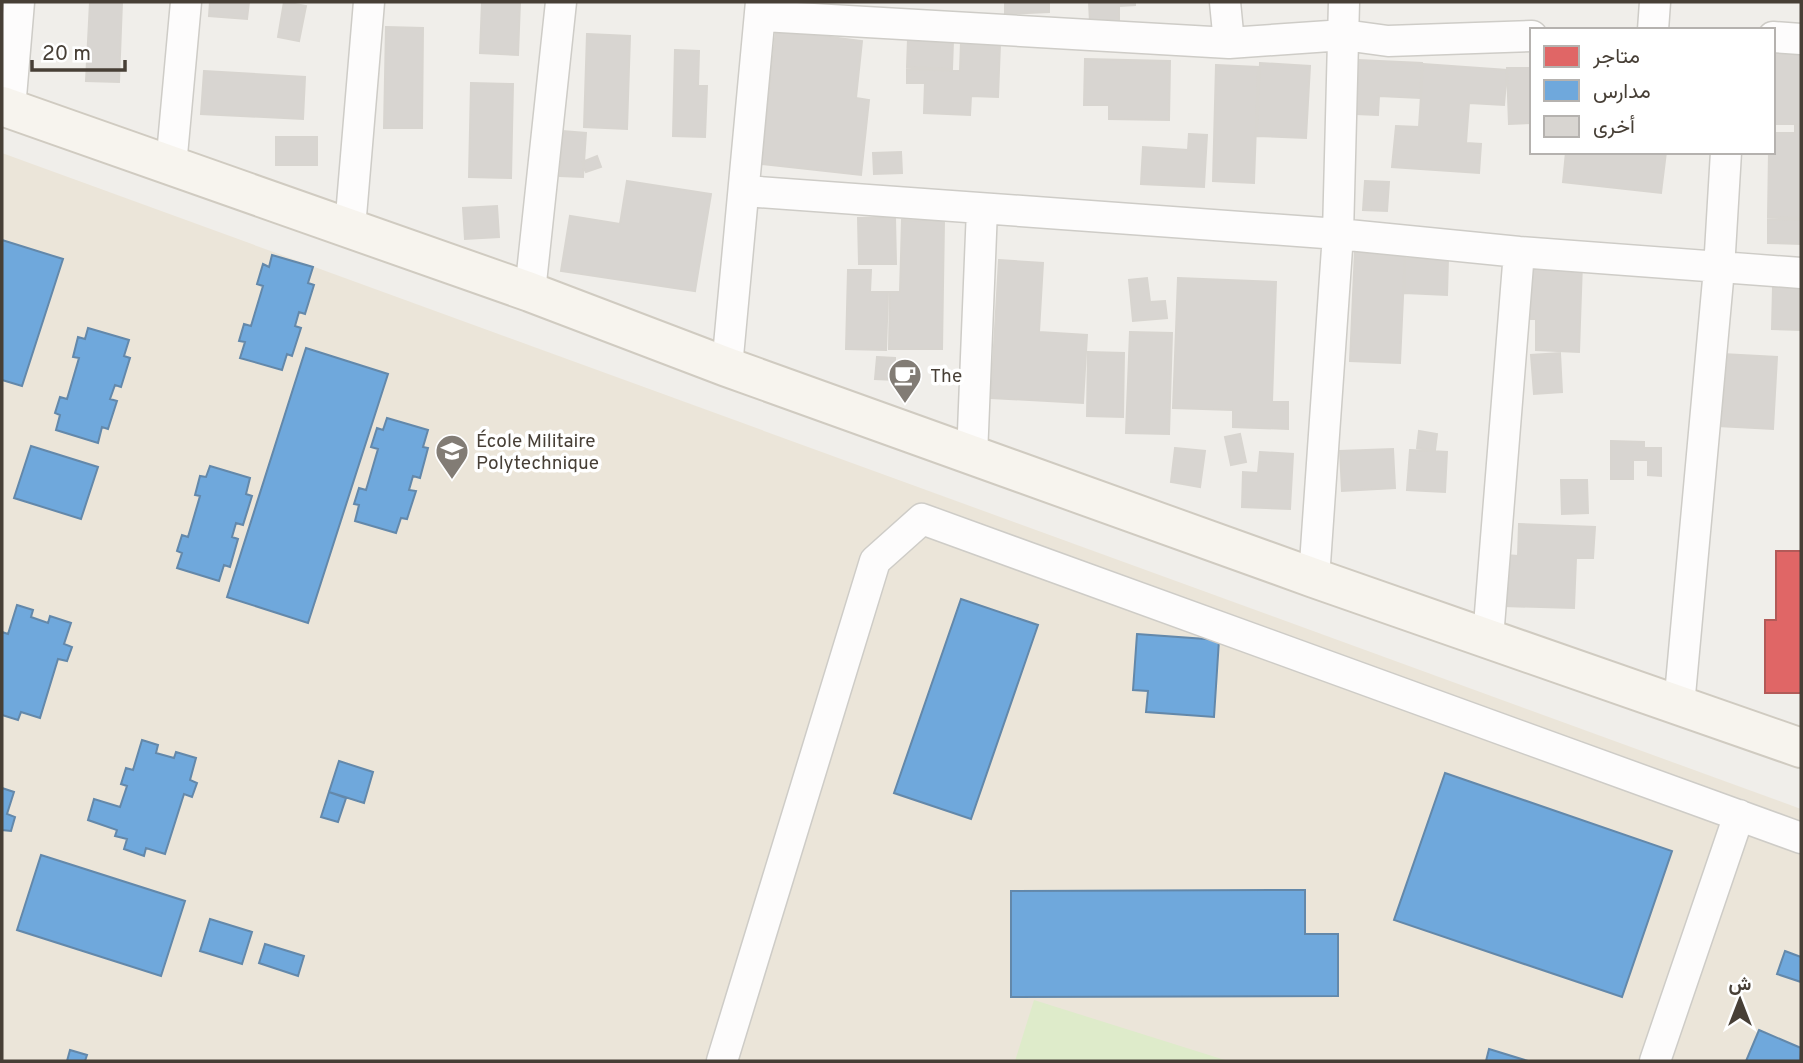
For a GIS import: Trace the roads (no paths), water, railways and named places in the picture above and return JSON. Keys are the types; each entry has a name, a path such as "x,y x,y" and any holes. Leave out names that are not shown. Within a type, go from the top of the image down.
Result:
{"main road":[{"path":"6,107 530,292 727,368 972,456 1801,748"}],"street":[{"path":"6,107 19,2"},
{"path":"171,166 186,2"},
{"path":"350,228 369,2"},
{"path":"530,292 561,2"},
{"path":"1224,2 1229,43"},
{"path":"1314,578 1338,234 1345,2"},
{"path":"1653,28 1655,2"},
{"path":"727,368 761,9 1229,43 1344,35 1388,41 1530,36"},
{"path":"1775,37 1801,39"},
{"path":"1679,706 1719,269 1726,154"},
{"path":"745,191 1338,234 1719,269 1801,273"},
{"path":"972,456 982,209"},
{"path":"1488,638 1519,252"},
{"path":"722,1061 875,561 922,519 1801,838"},
{"path":"1655,1061 1739,815"}],"place":[{"name":"The","path":"905,405"},
{"name":"École Militaire Polytechnique","path":"452,481"}]}
